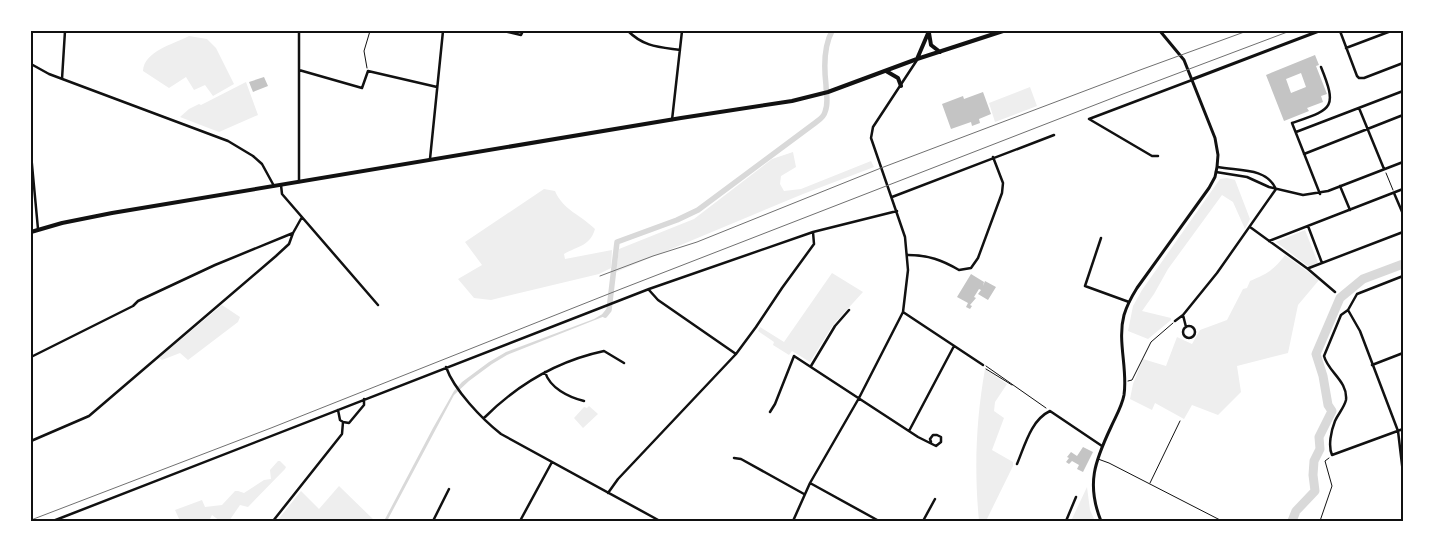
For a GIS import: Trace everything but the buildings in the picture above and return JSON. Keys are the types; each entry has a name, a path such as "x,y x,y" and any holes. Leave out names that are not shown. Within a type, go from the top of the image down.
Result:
{"main road":[{"path":"929,31 931,45 940,52"},
{"path":"917,59 929,31"},
{"path":"31,232 85,218 280,184 792,101 822,94 917,59 1003,31"},
{"path":"886,71 898,78 901,86"}],"street":[{"path":"62,79 65,31"},
{"path":"299,31 299,182"},
{"path":"430,160 443,31"},
{"path":"504,31 516,35 521,35 523,31"},
{"path":"628,31 637,40 648,45 680,50"},
{"path":"672,120 682,31"},
{"path":"1101,521 1095,507 1093,477 1102,446 1124,398 1125,381 1122,333 1124,316 1137,288 1209,188 1218,167 1217,145 1193,79 1181,55 1160,31"},
{"path":"1158,156 1152,156 1089,119 1318,31"},
{"path":"1340,31 1359,78 1364,78 1403,63"},
{"path":"1346,48 1391,31"},
{"path":"793,521 804,494 859,398 902,312 908,280 908,254 897,211 871,142 871,134 873,127 917,59"},
{"path":"31,64 49,74 228,141 253,156 262,164 274,186"},
{"path":"1320,194 1292,123 1320,113 1328,106 1331,96 1321,67"},
{"path":"299,70 362,88 368,71 437,87"},
{"path":"1296,132 1403,91"},
{"path":"1359,108 1384,169"},
{"path":"1304,154 1403,115"},
{"path":"892,197 1054,135"},
{"path":"31,154 38,229"},
{"path":"908,254 931,256 959,270 971,268 978,258 1002,193 1002,183 993,157"},
{"path":"1216,172 1248,177 1276,189 1297,195 1320,194 1403,162"},
{"path":"1218,167 1259,174 1273,182 1276,189"},
{"path":"280,184 282,194 378,305"},
{"path":"1340,186 1350,210"},
{"path":"1175,321 1183,315 1217,274 1276,189"},
{"path":"1268,240 1403,189"},
{"path":"1394,193 1403,214"},
{"path":"53,521 649,289 812,232 897,211"},
{"path":"31,441 89,416 289,244 302,217"},
{"path":"1308,226 1322,263"},
{"path":"1250,227 1308,269 1335,292"},
{"path":"608,493 618,479 736,354 814,244 812,232"},
{"path":"1308,269 1403,232"},
{"path":"31,357 133,306 138,301 215,265 294,233"},
{"path":"1101,238 1085,286 1129,302"},
{"path":"1403,276 1358,294 1348,310 1341,315 1324,356 1325,361 1345,388 1346,399 1334,422 1329,449 1332,456 1403,429"},
{"path":"649,289 658,300 736,354"},
{"path":"811,366 835,326 849,310"},
{"path":"1348,310 1360,331 1398,431 1403,473"},
{"path":"902,312 983,365"},
{"path":"1183,315 1186,327 1183,330 1183,334 1187,337 1192,337 1194,329 1191,326 1186,327"},
{"path":"909,431 954,346"},
{"path":"484,418 524,383 589,354 604,351 624,363"},
{"path":"1372,365 1403,353"},
{"path":"770,412 794,356 909,431 934,445 938,445 941,442 941,437 937,434 933,435 930,439 931,442"},
{"path":"446,367 456,386 501,434 658,520"},
{"path":"545,372 550,384 584,401"},
{"path":"338,410 340,420 350,423 364,405 364,399"},
{"path":"1017,464 1031,429 1042,415 1050,411 1102,446"},
{"path":"273,521 342,434 343,422"},
{"path":"734,458 741,459 804,494"},
{"path":"520,521 552,462"},
{"path":"810,484 879,521"},
{"path":"433,521 450,489"},
{"path":"1066,521 1076,497"},
{"path":"923,521 935,499"}],"lane":[{"path":"1150,484 1180,421"},
{"path":"1097,459 1109,463 1222,521"}],"path":[{"path":"368,71 364,51 370,31"},
{"path":"1384,169 1394,193"},
{"path":"1125,381 1132,380 1151,342 1175,321"},
{"path":"983,365 1011,382 1050,411"},
{"path":"1320,521 1332,486 1326,461 1332,456"}],"shaded area":[{"path":"189,36 207,39 216,48 234,84 213,96 205,85 194,90 186,77 169,88 143,71 148,58 154,53"},
{"path":"246,82 258,115 219,132 180,117 189,109 199,104 201,105"},
{"path":"1030,87 1037,106 995,122 989,103"},
{"path":"793,152 796,167 781,176 780,184 784,191 801,189 871,161 874,167 803,194 616,272 619,249 694,219 772,159"},
{"path":"1220,179 1235,180 1250,219 1245,229 1233,202 1222,195 1168,269 1142,311 1171,318 1171,320 1148,339 1128,331 1133,306 1142,290"},
{"path":"544,189 555,191 558,198 567,208 595,229 587,242 564,254 565,259 612,250 611,268 599,274 491,300 474,298 458,279 482,265 465,242"},
{"path":"1305,230 1318,263 1309,267 1276,242"},
{"path":"1285,255 1319,280 1298,305 1288,353 1237,366 1241,392 1218,415 1192,405 1184,419 1155,403 1152,410 1130,399 1133,384 1143,359 1166,366 1177,337 1192,344 1200,330 1227,320 1243,289 1247,288 1250,281 1270,271"},
{"path":"832,273 863,292 833,325 810,362 792,351 789,355 773,345 774,342 758,331 760,327 784,342"},
{"path":"222,305 240,317 238,322 188,360 180,353 162,360 159,358"},
{"path":"611,309 605,316 507,355 469,381 454,395 387,521 384,521 433,428 454,391 462,382 506,352 594,319"},
{"path":"985,369 1007,384 995,402 994,411 1004,418 992,450 1013,462 1013,466 986,521 979,521 977,445"},
{"path":"589,406 598,414 583,428 574,418 584,407 587,408"},
{"path":"278,461 286,467 285,469 248,507 240,505 229,521 220,521 212,515 209,521 180,521 175,510 202,500 205,507 222,505 235,491 244,493 264,480 271,479 270,470"},
{"path":"339,486 375,521 277,521 301,491 319,509"},
{"path":"1087,487 1090,510 1095,521 1071,521"}],"waterway":[{"path":"605,315 609,310 617,242 677,220 698,210 822,117 827,102 825,57 827,43 832,31"},
{"path":"1292,521 1296,511 1315,491 1314,461 1320,449 1319,437 1332,411 1328,405 1323,376 1316,354 1340,298 1363,279 1403,264"}],"railway":[{"path":"600,276 697,242 881,168 1247,31"},
{"path":"31,520 271,428 621,289 1123,94 1290,31"}]}
